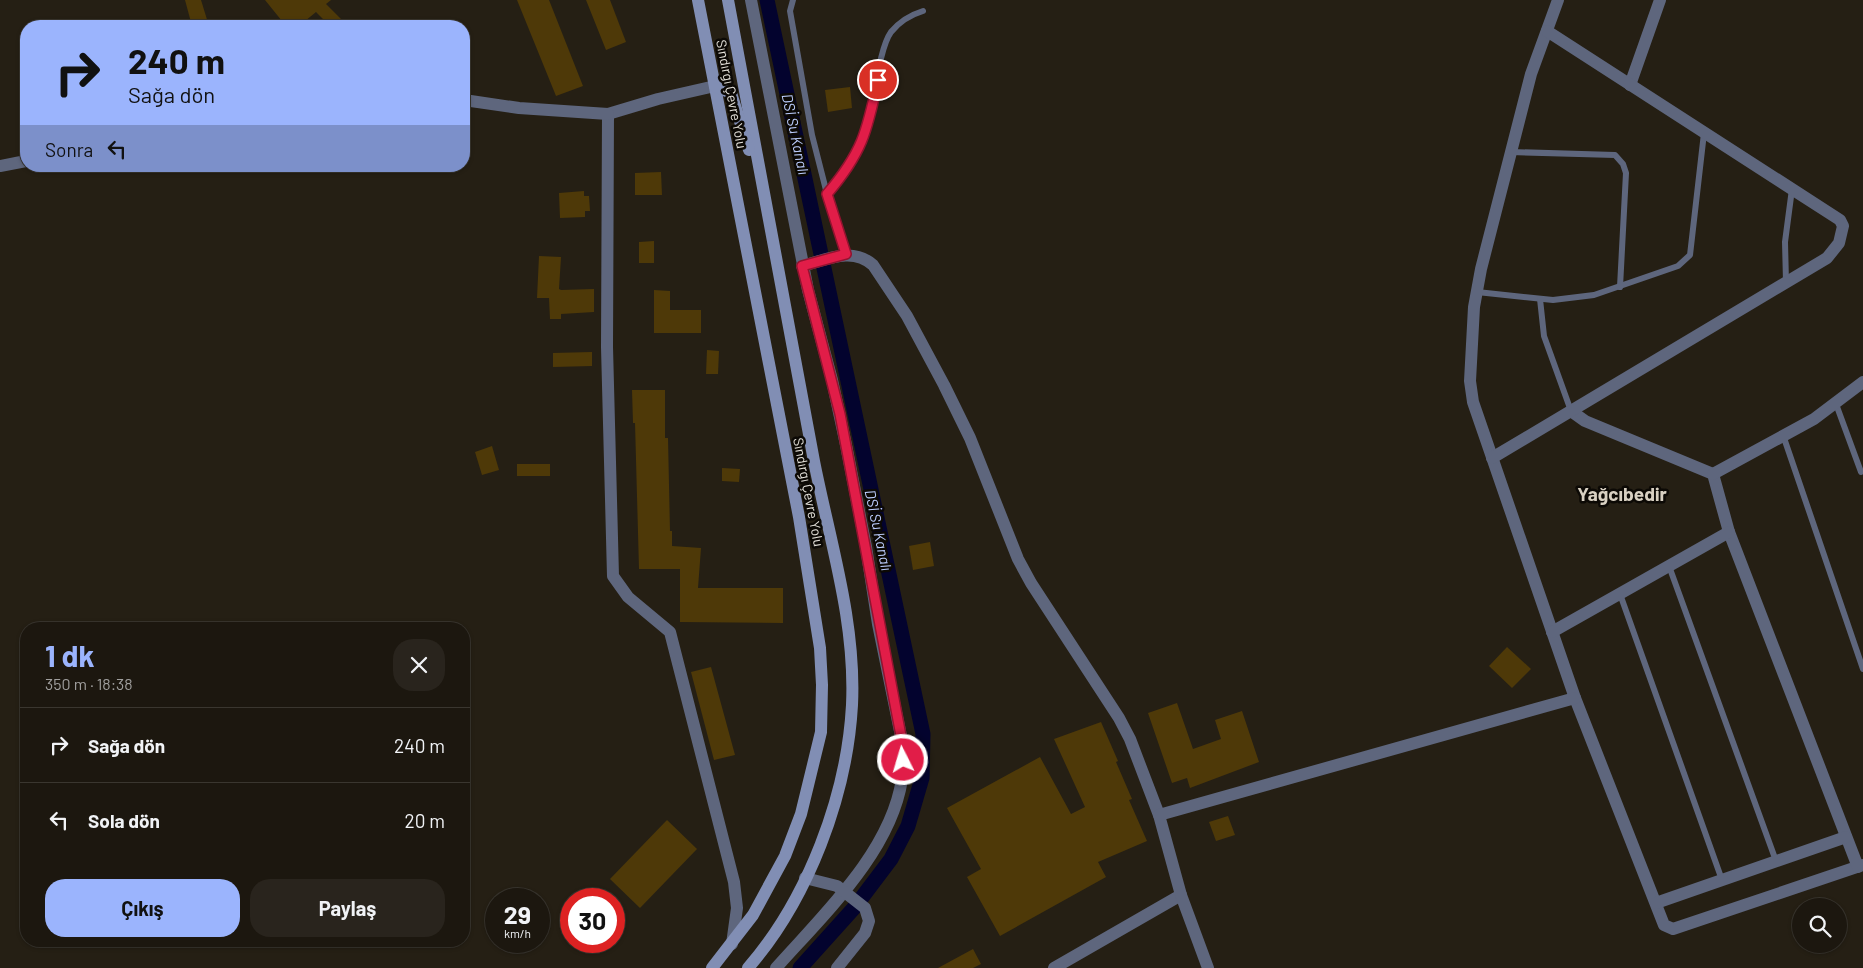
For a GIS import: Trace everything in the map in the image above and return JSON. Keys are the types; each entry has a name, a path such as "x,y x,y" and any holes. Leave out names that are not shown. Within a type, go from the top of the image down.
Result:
{"main road":[{"name":"Sındırgı Çevre Yolu","path":"698,0 799,517 818,638 822,685 821,732 802,814 781,864 753,915 712,968"},
{"name":"Sındırgı Çevre Yolu","path":"728,0 824,513 844,601 851,658 852,705 846,762 821,846 781,922 748,968"},
{"path":"715,86 732,93 768,212"}],"street":[{"path":"751,0 840,414 902,741 902,779 894,806 879,840 846,894 776,968"},
{"path":"1558,0 1531,74 1481,269 1477,292 1470,381 1473,402 1575,698 1664,926 1673,929 1860,866 1846,837 1729,532 1713,474"},
{"path":"1630,85 1660,0"},
{"path":"1492,458 1827,258 1839,243 1843,226 1840,220 1547,31"},
{"path":"470,101 519,108 608,114 658,99 715,86"},
{"path":"608,114 607,347 613,576 628,598 670,632 734,882 736,908 732,944"},
{"path":"0,166 20,161"},
{"path":"808,264 846,254 860,256 873,264 906,316 970,438 1006,533 1018,559 1036,591 1120,718 1130,739 1159,815 1181,895 1208,968"},
{"path":"1713,474 1836,404 1863,382"},
{"path":"1570,411 1585,421 1713,474"},
{"path":"1552,632 1729,532"},
{"path":"1159,815 1575,698"},
{"path":"1656,904 1846,837"},
{"path":"805,878 837,886 865,908 869,921 865,933 837,968"},
{"path":"1054,968 1181,895"}],"lane":[{"path":"793,0 790,11 810,126 827,194 846,254"},
{"path":"827,194 853,162 865,134 885,43 898,25 905,19 923,11"},
{"path":"1477,292 1553,300 1594,295 1678,266 1690,255 1704,132"},
{"path":"1511,152 1615,155 1623,164 1626,173 1620,287"},
{"path":"1786,282 1785,242 1792,189"},
{"path":"1540,299 1544,336 1570,411"},
{"path":"1836,404 1861,472"},
{"path":"1783,435 1863,669"},
{"path":"1669,566 1776,861"},
{"path":"1620,594 1722,880"}],"building":[{"path":"185,0 201,0 207,20 190,20"},
{"path":"265,0 331,0 326,4 342,20 324,20 316,12 306,20 281,20"},
{"path":"517,0 549,0 583,86 556,96"},
{"path":"586,0 610,0 626,42 606,50"},
{"path":"850,87 852,108 828,112 825,90"},
{"path":"661,172 662,195 635,195 635,173"},
{"path":"584,191 584,196 589,196 590,211 585,211 585,217 560,218 559,193"},
{"path":"654,241 654,263 639,263 639,242"},
{"path":"539,256 561,257 559,289 594,289 594,312 561,314 561,319 550,319 549,298 537,298"},
{"path":"654,290 670,291 670,310 701,310 701,333 654,333"},
{"path":"707,350 719,351 718,374 706,374"},
{"path":"592,352 592,366 553,367 553,353"},
{"path":"632,390 665,390 665,438 668,438 672,546 701,548 698,588 783,588 783,623 680,622 680,569 639,569 635,423 633,423"},
{"path":"492,446 499,470 482,475 475,452"},
{"path":"517,464 550,464 550,476 517,476"},
{"path":"722,468 740,469 739,482 722,481"},
{"path":"930,542 934,566 913,570 909,546"},
{"path":"1507,647 1531,669 1512,688 1489,666"},
{"path":"711,667 735,755 714,760 691,672"},
{"path":"1177,703 1193,749 1221,739 1215,720 1242,711 1259,762 1190,788 1187,778 1172,783 1148,713"},
{"path":"1101,722 1132,799 1129,800 1147,841 1098,862 1106,877 1000,936 967,877 981,869 947,808 1040,757 1071,814 1085,807 1054,739"},
{"path":"1228,816 1235,835 1216,841 1209,822"},
{"path":"667,820 697,849 640,908 625,894 625,888 619,888 610,879"},
{"path":"973,949 981,964 973,968 938,968"}],"waterway":[{"name":"DSİ Su Kanalı","path":"767,0 923,734 922,778 908,826 891,859 854,908 800,968"}],"district":[{"name":"Yağcıbedir","path":"1622,493"}],"route":[{"path":"878,80 870,118 859,150 853,162 827,194 846,254 802,266 840,414 866,547 878,624 902,741 903,760"}]}
